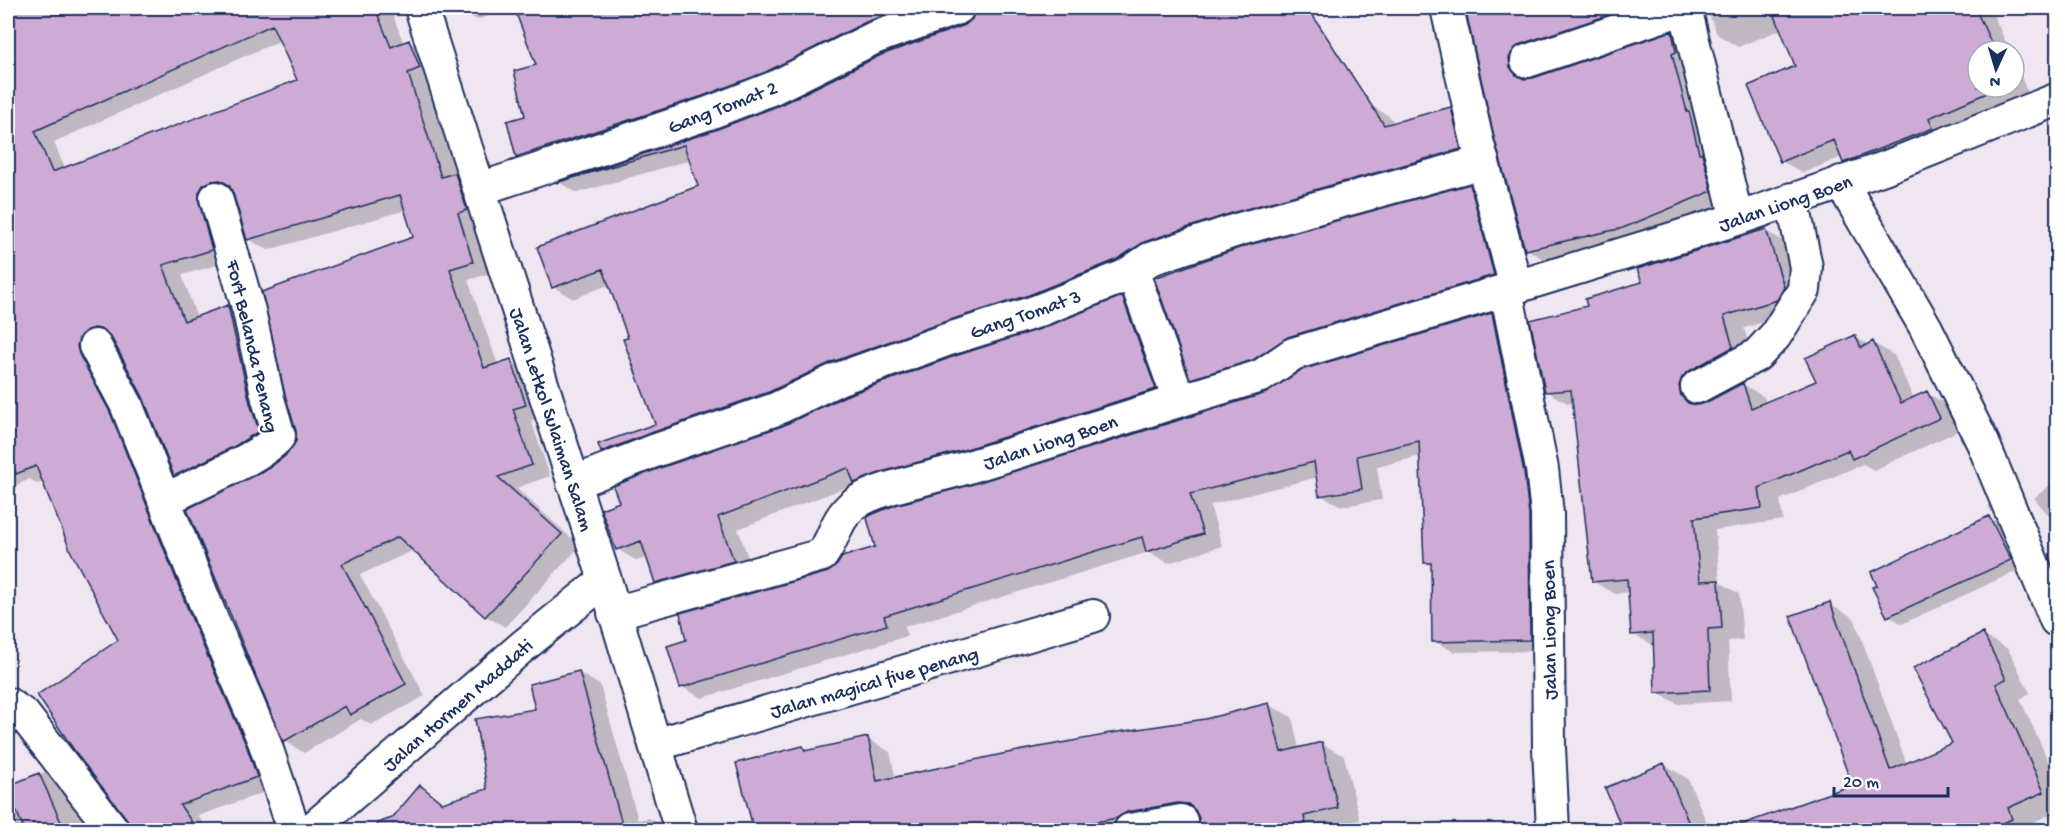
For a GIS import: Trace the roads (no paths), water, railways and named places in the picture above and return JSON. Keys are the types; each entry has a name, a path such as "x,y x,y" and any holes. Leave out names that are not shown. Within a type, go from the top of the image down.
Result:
{"street":[{"name":"Jalan Letkol Sulaiman Salam","path":"421,8 604,580 681,831"},
{"name":"Gang Tomat 2","path":"480,189 708,113 773,88 874,38 958,8"},
{"path":"1447,8 1511,288"},
{"path":"1527,61 1685,8 1737,219"},
{"name":"Jalan Liong Boen","path":"614,613 822,555 836,523 853,505 869,495 1261,376 1293,354 1737,219 1884,168 2058,99"},
{"name":"Gang Tomat 3","path":"573,483 654,451 776,409 838,378 1035,312 1133,273 1150,259 1240,229 1483,162"},
{"path":"1841,182 1926,328 1983,443 2056,620"},
{"name":"Fort Belanda Penang","path":"164,500 257,454 279,436 268,399 249,311 216,198"},
{"path":"1697,387 1756,355 1775,336 1791,314 1804,290 1806,267 1792,199"},
{"path":"1133,273 1179,400"},
{"name":"Jalan Liong Boen","path":"1511,288 1542,469 1547,514 1549,748 1553,831"},
{"path":"95,346 126,404 212,620 264,741 294,831"},
{"name":"Jalan Hormen Maddati","path":"311,831 604,580"},
{"name":"Jalan magical five penang","path":"655,745 1093,616"},
{"path":"8,705 24,715 113,831"},
{"path":"1130,831 1181,821"}]}
